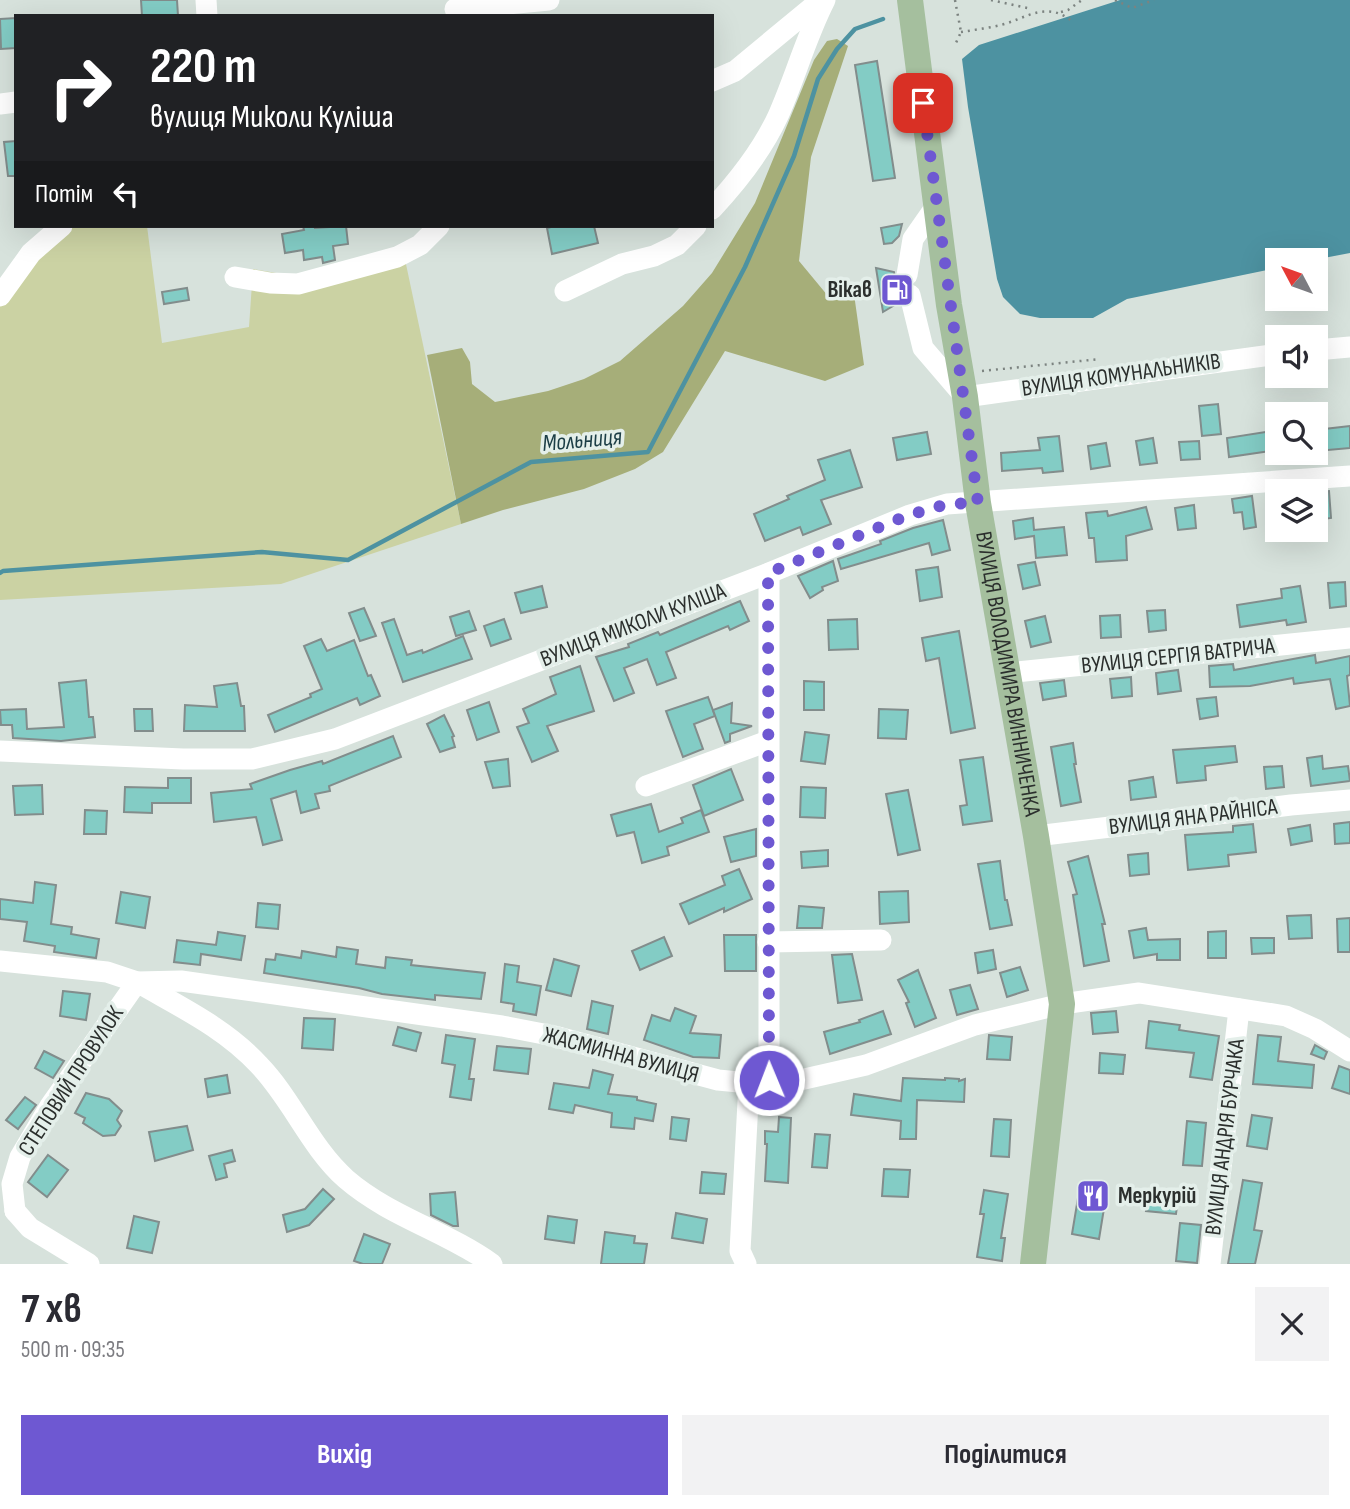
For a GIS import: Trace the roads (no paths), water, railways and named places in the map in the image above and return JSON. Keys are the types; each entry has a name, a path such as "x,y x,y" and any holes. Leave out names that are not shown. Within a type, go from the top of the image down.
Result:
{"main road":[{"name":"ВУЛИЦЯ ВОЛОДИМИРА ВИННИЧЕНКА","path":"910,0 949,305 965,397 978,503 1036,836 1062,1004 1033,1264"}],"street":[{"path":"455,9 549,0"},
{"path":"714,79 735,71 823,0"},
{"path":"714,207 758,153 771,129 823,0"},
{"path":"936,206 913,239 908,285 923,348 965,397"},
{"path":"0,296 32,253 60,228"},
{"path":"235,276 270,283 298,284 397,257 420,245 437,228"},
{"path":"565,291 622,264 654,256 677,245 694,228"},
{"path":"1328,349 1350,347"},
{"name":"ВУЛИЦЯ КОМУНАЛЬНИКІВ","path":"965,397 1265,356"},
{"name":"ВУЛИЦЯ МИКОЛИ КУЛІША","path":"0,751 183,759 252,759 335,739 768,573 909,515 947,504 1350,476"},
{"path":"746,1264 740,1251 759,1082 768,942 768,573"},
{"name":"ВУЛИЦЯ СЕРГІЯ ВАТРИЧА","path":"1006,673 1350,638"},
{"path":"646,786 768,741"},
{"name":"ВУЛИЦЯ ЯНА РАЙНІСА","path":"1036,836 1350,800"},
{"path":"768,942 881,940"},
{"name":"ЖАСМИННА ВУЛИЦЯ","path":"0,961 107,972 137,982 181,981 502,1026 554,1036 719,1080 800,1080 866,1065 975,1025 1062,1004 1139,993 1286,1016 1315,1028 1350,1051"},
{"path":"137,982 224,1032 261,1066 318,1146 345,1178 385,1208 492,1264"},
{"name":"СТЕПОВИЙ ПРОВУЛОК","path":"7,1211 20,1157 50,1106 137,982"},
{"name":"ВУЛИЦЯ АНДРІЯ БУРЧАКА","path":"1210,1264 1239,1009"},
{"path":"7,1211 89,1264"}],"water":[{"path":"1120,0 1350,0 1350,253 1328,257 1328,248 1265,248 1265,270 1127,299 1093,318 1040,318 1020,314 1003,297 997,279 968,107 962,59 979,45"}],"waterway":[{"name":"Мольниця","path":"0,573 262,552 348,560 531,462 648,452 745,267 794,156 818,79 837,49 855,29 883,19"}],"place":[{"name":"Вікав","path":"897,290"},
{"name":"Меркурій","path":"1093,1196"}]}
